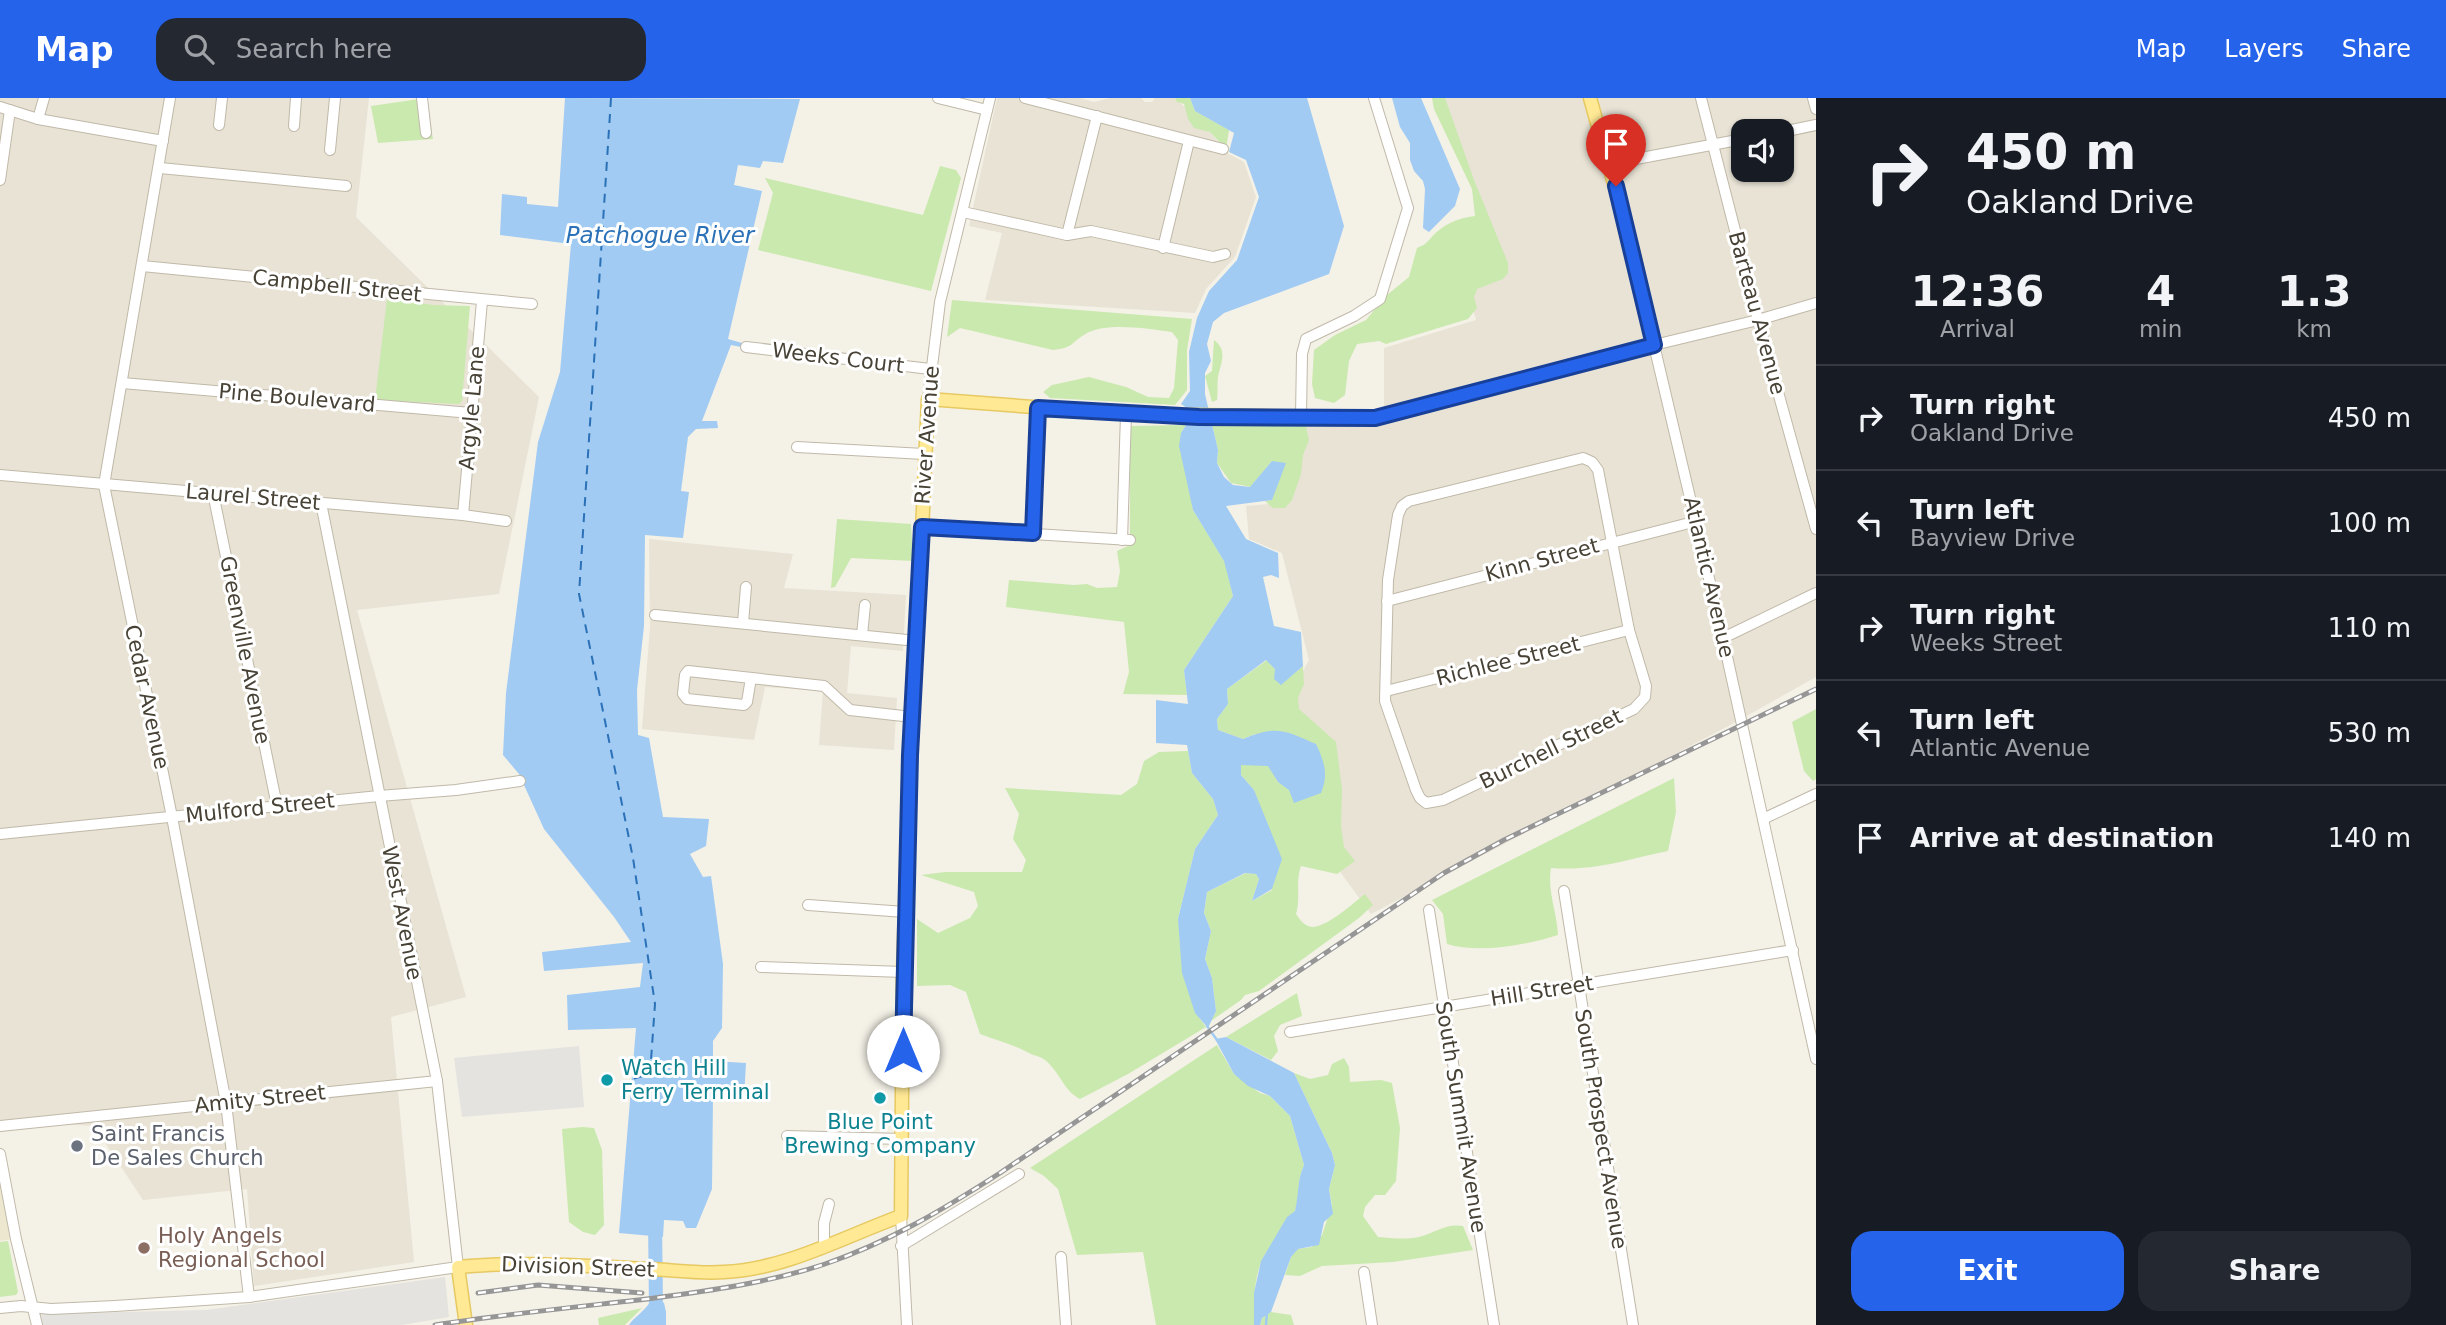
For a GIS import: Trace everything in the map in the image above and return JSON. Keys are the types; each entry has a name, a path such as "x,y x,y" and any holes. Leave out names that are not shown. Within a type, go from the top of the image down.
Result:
{"main road":[{"name":"Atlantic Avenue","path":"1590,98 1634,255 1654,345"},
{"path":"928,399 1193,417 1375,418 1654,345"},
{"name":"River Avenue","path":"901,1216 905,912 928,399"},
{"name":"Division Street","path":"458,1267 542,1263 725,1272 771,1265 824,1248 901,1216"},
{"name":"West Avenue","path":"458,1267 466,1325"}],"street":[{"path":"38,120 44,98"},
{"name":"Cedar Avenue","path":"170,98 104,485 172,817 226,1103 249,1297"},
{"path":"219,125 222,98"},
{"path":"294,126 296,98"},
{"path":"330,150 335,98"},
{"path":"422,98 426,133"},
{"path":"938,98 987,110"},
{"name":"River Avenue","path":"928,399 940,302 990,98"},
{"path":"1025,98 1223,149"},
{"path":"1301,416 1302,357 1306,339 1354,316 1380,299 1408,208 1374,98"},
{"name":"Barteau Avenue","path":"1701,98 1758,320 1816,528"},
{"path":"1813,98 1816,110"},
{"path":"0,180 5,108 38,120 163,141"},
{"path":"1067,235 1097,116"},
{"path":"1794,130 1816,125"},
{"path":"1163,248 1189,141"},
{"path":"1609,164 1731,141"},
{"path":"160,168 346,186"},
{"path":"963,212 1067,235 1091,230 1213,257 1225,254"},
{"name":"Campbell Street","path":"142,266 532,304"},
{"name":"Argyle Lane","path":"463,515 482,301"},
{"path":"1654,345 1816,303"},
{"name":"Atlantic Avenue","path":"1654,345 1697,521 1816,1059"},
{"name":"Weeks Court","path":"746,347 930,369"},
{"name":"Pine Boulevard","path":"122,383 471,413"},
{"path":"1033,533 1038,408"},
{"path":"922,527 1126,540 1126,414"},
{"path":"797,447 924,454"},
{"path":"1386,691 1388,580 1402,506 1409,501 1572,459 1583,458 1592,462 1598,470 1629,630"},
{"name":"Laurel Street","path":"0,475 506,521"},
{"name":"Greenville Avenue","path":"213,493 276,806"},
{"name":"West Avenue","path":"321,503 437,1081 458,1267"},
{"name":"Kinn Street","path":"1387,601 1697,521"},
{"path":"744,623 746,587"},
{"path":"1723,638 1816,593"},
{"path":"862,635 865,604"},
{"path":"655,615 917,641"},
{"name":"Burchell Street","path":"1386,691 1388,710 1420,798 1426,803 1443,800 1634,709 1645,697 1646,686 1629,630"},
{"name":"Richlee Street","path":"1386,691 1629,630"},
{"path":"751,678 747,702 744,705 687,698 683,694 688,671 824,686 850,710 912,717"},
{"name":"Mulford Street","path":"0,834 456,790 520,781"},
{"path":"1763,819 1816,794"},
{"name":"South Prospect Avenue","path":"1564,891 1633,1325"},
{"path":"807,905 905,912"},
{"name":"South Summit Avenue","path":"1429,910 1494,1325"},
{"name":"Hill Street","path":"1290,1032 1793,950"},
{"path":"761,967 904,972"},
{"name":"Amity Street","path":"0,1126 437,1081"},
{"path":"788,1136 902,1139"},
{"path":"0,1154 16,1238 37,1325"},
{"path":"901,1245 1019,1174"},
{"path":"824,1248 824,1223 829,1204"},
{"name":"River Avenue","path":"901,1216 907,1325"},
{"path":"1061,1257 1066,1325"},
{"name":"Division Street","path":"0,1308 51,1309 249,1297 458,1267"},
{"path":"1364,1272 1372,1325"}],"shaded area":[{"path":"0,98 369,98 356,217 539,397 499,594 357,610 466,997 391,1017 414,1262 254,1286 247,1189 143,1200 94,1126 0,1121"},
{"path":"997,98 1080,98 1094,102 1110,98 1141,98 1145,102 1152,102 1155,98 1175,98 1187,109 1188,119 1210,132 1227,153 1244,162 1256,197 1235,257 1206,289 1195,313 985,300 1002,233 969,226"},
{"path":"1433,98 1816,98 1816,677 1371,914 1324,850 1334,751 1287,701 1309,660 1282,553 1249,539 1246,506 1270,504 1302,423 1384,410 1384,348 1476,320 1466,284 1508,273"},
{"path":"649,539 793,554 784,588 906,595 903,651 851,646 847,693 897,698 894,750 819,745 823,691 765,687 754,740 642,729 650,627"},
{"path":"579,1046 584,1107 462,1117 454,1058"},
{"path":"0,1180 12,1239 0,1241"},
{"path":"445,1277 449,1317 402,1325 43,1325 41,1314 206,1310"}],"green space":[{"path":"426,98 433,139 378,143 371,106"},
{"path":"1175,98 1190,98 1195,111 1229,130 1226,149 1210,132 1194,128 1184,104 1177,102"},
{"path":"1432,98 1445,98 1474,180 1508,263 1508,273 1503,279 1477,289 1474,297 1477,308 1468,319 1386,344 1379,341 1357,344 1349,361 1345,395 1334,403 1315,398 1312,384 1314,350 1335,335 1366,320 1387,295 1409,277 1417,248 1447,225 1475,216 1472,189 1434,109"},
{"path":"940,166 956,170 961,178 931,291 758,250 773,193 765,178 923,215"},
{"path":"387,299 470,306 462,401 459,404 375,400"},
{"path":"952,300 1192,319 1187,350 1187,390 1175,405 1050,398 1043,392 1052,385 1089,377 1126,387 1148,397 1169,398 1174,388 1178,340 1172,332 1117,327 1087,333 1069,346 1053,350 960,328 947,337"},
{"path":"1214,340 1221,348 1222,357 1217,400 1212,402 1205,376 1212,371"},
{"path":"1212,424 1306,426 1309,440 1303,455 1301,474 1292,500 1285,508 1273,508 1265,501 1272,500 1272,461 1251,487 1231,483 1217,463 1218,450"},
{"path":"1186,425 1181,433 1193,510 1225,562 1233,596 1184,670 1187,695 1123,694 1129,672 1124,622 1006,607 1009,580 1087,584 1097,588 1117,587 1120,571 1117,551 1130,545 1130,429 1132,426"},
{"path":"837,519 911,524 913,561 851,558 835,587 831,588"},
{"path":"1267,660 1275,669 1281,684 1303,666 1304,684 1298,698 1299,709 1336,742 1342,789 1341,827 1344,847 1355,861 1337,874 1301,866 1296,914 1301,921 1313,927 1333,918 1365,894 1373,905 1259,991 1245,995 1211,1021 1216,1011 1212,978 1205,959 1211,931 1204,913 1207,892 1246,873 1256,874 1259,879 1252,901 1272,890 1254,790 1241,775 1241,765 1268,765 1278,782 1310,798 1255,734 1243,739 1218,730 1217,719 1228,704 1227,689"},
{"path":"1816,709 1816,779 1813,781 1804,771 1792,722"},
{"path":"1188,751 1192,773 1213,799 1218,815 1195,849 1178,919 1195,1012 1206,1027 1128,1074 1080,1099 1067,1088 1045,1060 980,1034 966,992 950,985 917,986 917,919 938,933 970,918 978,906 974,892 921,875 945,872 1022,872 1026,860 1013,839 1019,814 1005,788 1121,795 1137,784 1144,761 1159,752"},
{"path":"1674,778 1676,812 1668,851 1597,866 1551,868 1550,885 1558,935 1503,947 1473,948 1447,944 1443,914 1432,900"},
{"path":"1297,993 1302,1016 1280,1025 1274,1036 1278,1051 1271,1060 1226,1037"},
{"path":"1217,1045 1234,1074 1260,1093 1270,1096 1290,1116 1304,1165 1296,1208 1259,1267 1255,1286 1254,1325 1156,1325 1143,1252 1077,1255 1058,1189 1030,1168"},
{"path":"1344,1058 1349,1067 1350,1082 1381,1080 1392,1083 1400,1128 1396,1181 1385,1195 1375,1195 1365,1207 1363,1216 1378,1237 1414,1238 1446,1227 1463,1226 1473,1250 1393,1262 1322,1266 1300,1276 1285,1275 1297,1249 1312,1247 1322,1235 1332,1205 1329,1189 1335,1165 1332,1153 1294,1073 1310,1079 1328,1075 1332,1064"},
{"path":"594,1128 602,1150 604,1225 595,1235 583,1232 569,1222 562,1129"},
{"path":"8,1241 18,1292 16,1295 0,1297 0,1242"},
{"path":"642,1308 625,1325 599,1325 598,1318"},
{"path":"1271,1312 1291,1315 1294,1325 1260,1325 1262,1318"}],"water":[{"name":"Patchogue River","path":"565,98 800,99 783,163 763,161 760,168 738,165 734,185 762,191 728,339 742,343 741,347 731,345 702,421 717,421 718,428 696,429 688,437 681,491 689,492 683,538 645,535 644,626 637,690 638,735 649,738 663,817 709,819 706,846 690,854 703,877 711,876 723,964 722,1028 713,1041 713,1061 746,1063 744,1098 713,1095 712,1189 696,1228 686,1228 683,1221 664,1220 663,1237 619,1233 636,1028 568,1030 567,995 640,987 643,963 544,971 542,952 631,942 544,829 519,774 503,755 506,693 538,442 560,372 571,244 500,235 502,194 527,197 527,204 558,207"},
{"path":"1190,98 1307,98 1344,226 1329,274 1224,313 1213,322 1207,344 1211,361 1205,373 1205,394 1218,450 1217,463 1224,477 1233,485 1250,487 1272,461 1286,463 1272,500 1226,506 1246,539 1278,553 1279,578 1271,575 1263,577 1274,626 1301,632 1303,666 1281,685 1274,679 1275,669 1266,660 1227,689 1228,704 1217,719 1218,730 1243,739 1273,731 1296,735 1316,744 1325,774 1321,793 1294,803 1289,790 1278,782 1268,766 1241,765 1241,775 1254,790 1282,859 1272,889 1252,901 1259,879 1256,874 1245,873 1207,892 1204,913 1211,931 1205,959 1212,978 1216,1011 1208,1028 1195,1013 1182,973 1178,919 1195,849 1218,815 1213,799 1192,773 1187,745 1156,743 1156,700 1188,704 1184,670 1233,596 1224,561 1193,510 1179,446 1181,433 1186,425 1187,408 1181,404 1190,391 1189,352 1197,318 1209,291 1237,260 1259,197 1246,160 1229,152 1234,133 1195,111"},
{"path":"1392,98 1421,98 1460,189 1455,206 1429,232 1423,228 1423,181 1414,171 1410,160 1410,143 1400,127"},
{"path":"1226,1037 1294,1073 1332,1153 1335,1165 1329,1189 1333,1214 1324,1222 1319,1245 1298,1249 1291,1257 1271,1312 1262,1318 1260,1325 1254,1325 1254,1293 1261,1261 1287,1217 1295,1211 1304,1165 1290,1116 1270,1096 1248,1086 1234,1074 1215,1039"},
{"path":"661,1301 666,1312 666,1325 629,1325 650,1302"}],"waterway":[{"path":"1207,1026 1217,1040"},
{"name":"Patchogue River","path":"653,1325 656,1310 655,1218"},
{"path":"1266,1325 1267,1311"}],"ferry route":[{"path":"611,98 579,594 633,858 655,1004 650,1074 632,1079"}],"railway":[{"path":"435,1325 737,1286 803,1271 871,1246 937,1212 1000,1173 1444,873 1504,840 1816,689"},
{"path":"478,1293 538,1285 642,1293"}],"place":[{"name":"Watch Hill Ferry Terminal","path":"607,1080"},
{"name":"Blue Point Brewing Company","path":"880,1098"},
{"name":"Saint Francis De Sales Church","path":"77,1146"},
{"name":"Holy Angels Regional School","path":"144,1248"}],"route":[{"path":"903,1051 910,755 922,527 1033,533 1038,408 1199,417 1375,418 1654,345 1616,186"}]}
